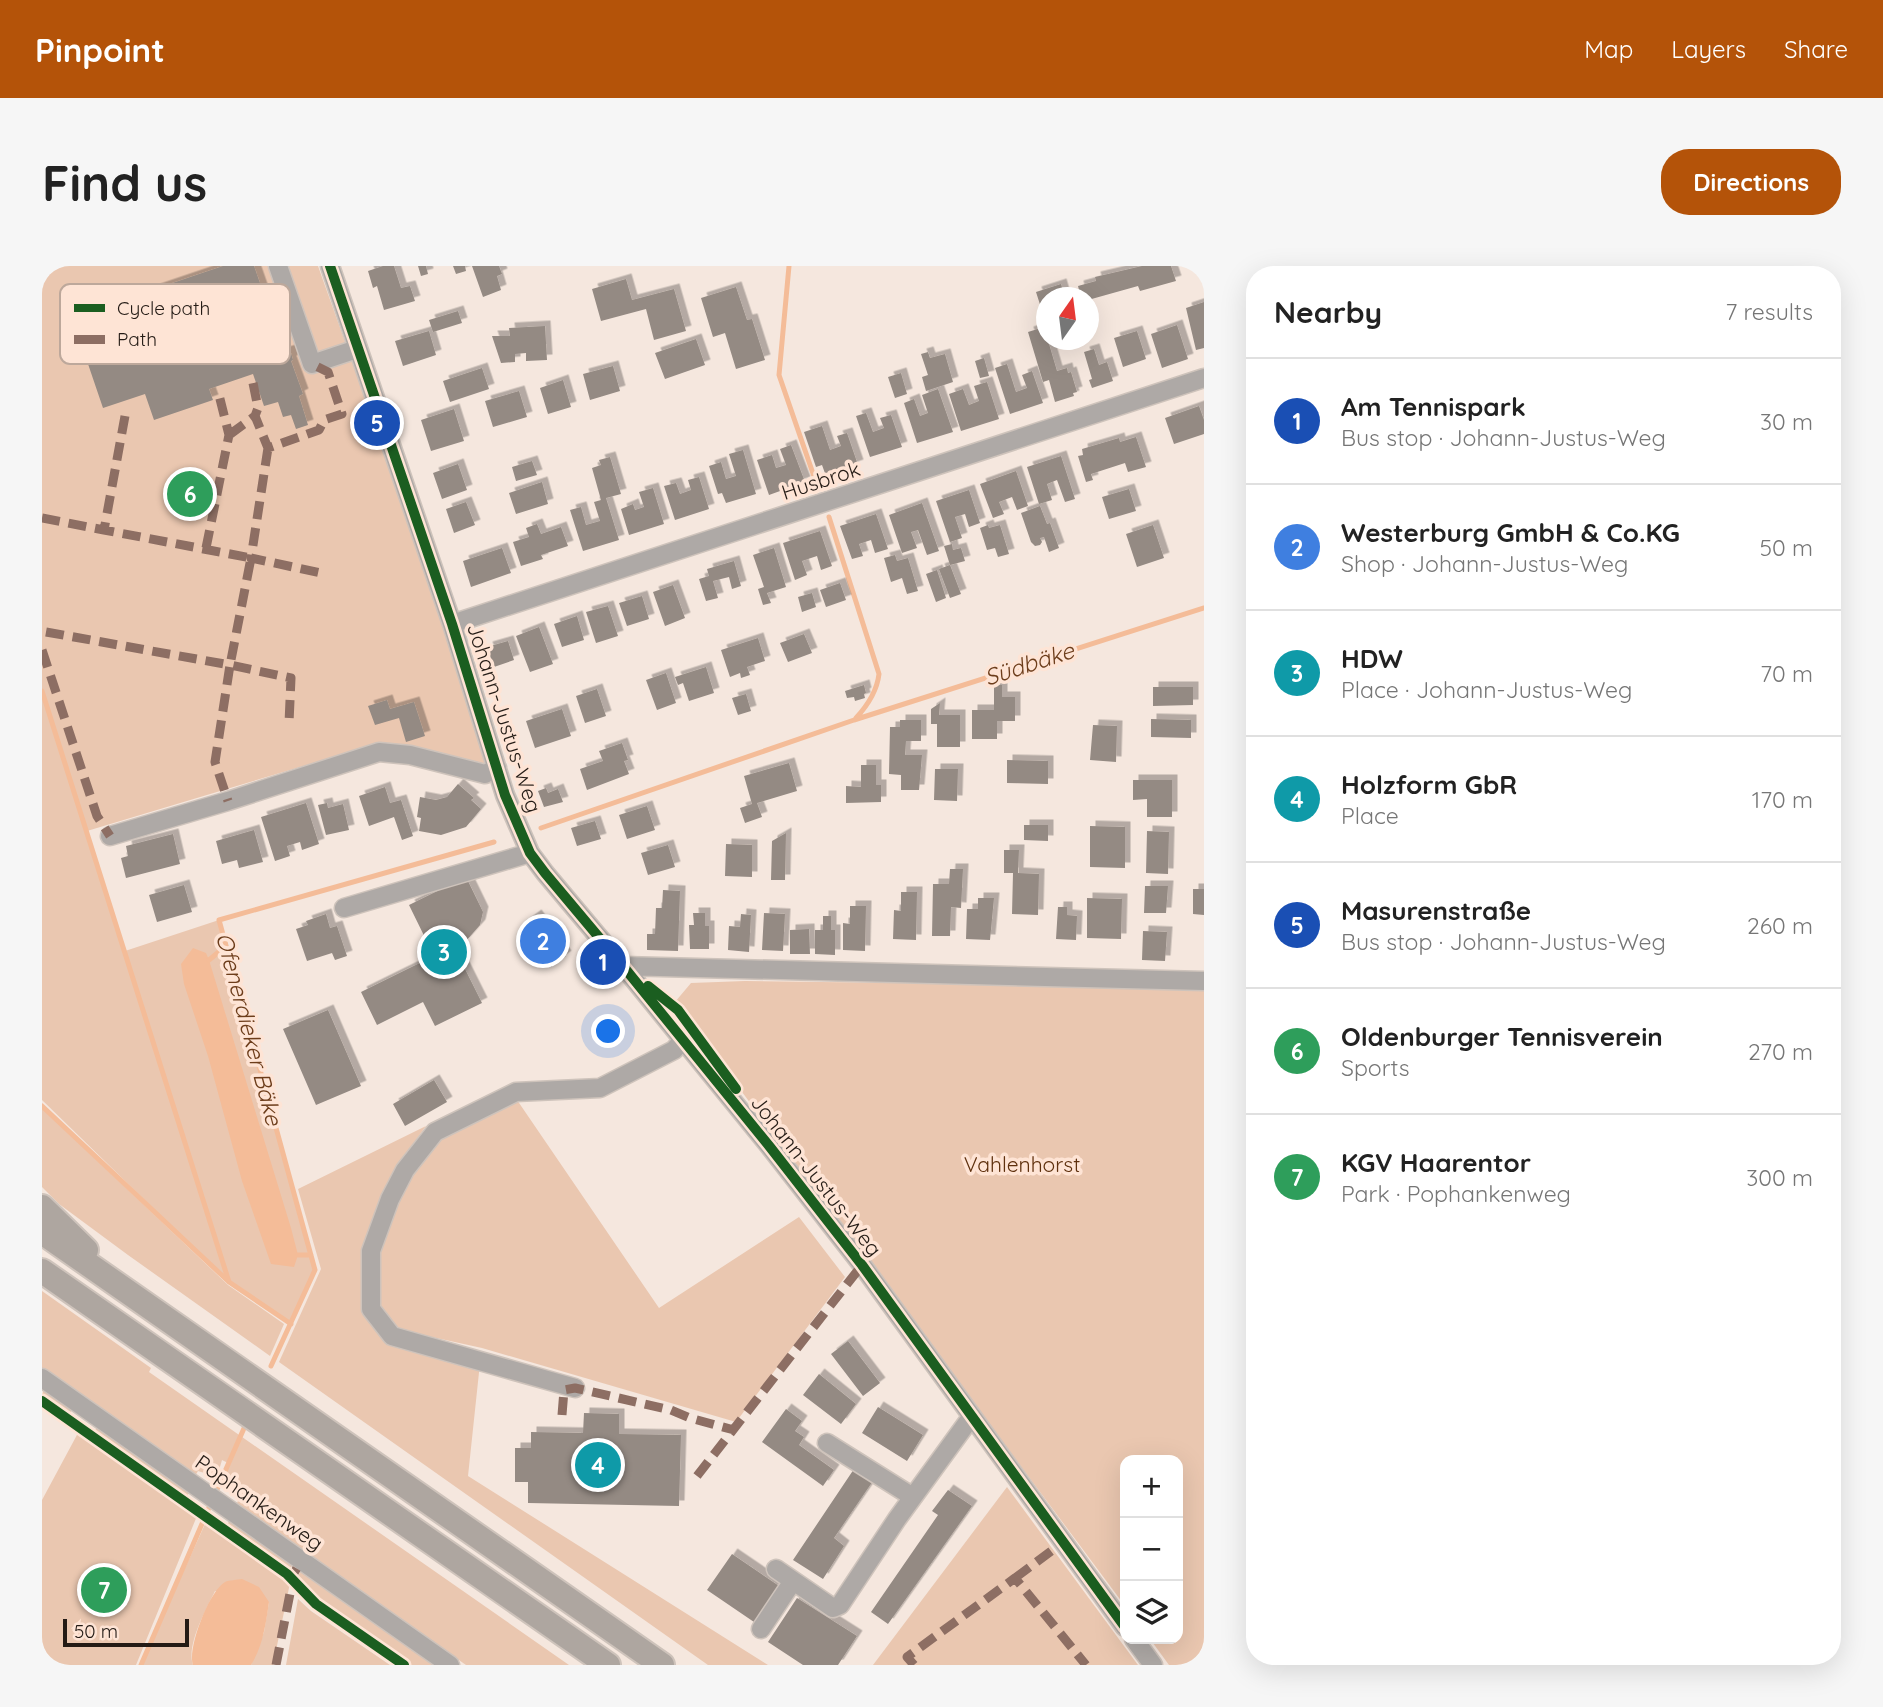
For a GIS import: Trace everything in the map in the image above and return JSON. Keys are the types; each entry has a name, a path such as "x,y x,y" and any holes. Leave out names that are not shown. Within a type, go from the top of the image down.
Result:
{"highway":[{"path":"42,1207 69,1231 120,1286"},
{"path":"42,1232 662,1665"},
{"path":"42,1271 608,1665"}],"street":[{"path":"278,266 284,284"},
{"name":"Johann-Justus-Weg","path":"330,266 452,624 505,795 530,853 770,1147 862,1265 1120,1620"},
{"path":"290,301 312,364 358,349"},
{"name":"Husbrok","path":"452,624 1204,378"},
{"path":"110,836 379,752 410,755 485,774 497,768"},
{"path":"344,908 530,853"},
{"path":"623,966 1204,981"},
{"path":"575,1388 392,1336 372,1309 370,1251 390,1199 405,1170 435,1132 516,1092 600,1088 674,1049 682,1041"},
{"name":"Pophankenweg","path":"42,1378 450,1665"},
{"path":"776,1569 833,1608 840,1605 972,1416"},
{"path":"827,1443 913,1497"},
{"path":"761,1629 793,1581"},
{"path":"1138,1644 1153,1665"}],"green space":[{"path":"42,266 318,266 497,768 380,743 87,831 125,951 219,920 315,1270 291,1324 229,1282 42,1100"},
{"name":"Vahlenhorst","path":"745,981 1204,987 1204,1665 1169,1665 1154,1644 1183,1644 1183,1455 1120,1455 1120,1599 675,1002 691,983"},
{"path":"515,1097 659,1308 799,1217 845,1277 736,1422 482,1348 400,1330 378,1303 376,1262 387,1218 409,1173 446,1129"},
{"path":"42,1108 228,1285 284,1324 270,1356 59,1204 42,1187"},
{"path":"426,1126 395,1169 375,1217 361,1266 368,1314 391,1343 480,1363 468,1476 768,1665 708,1665 279,1362 321,1269 298,1189"},
{"path":"42,1291 151,1368 149,1372 569,1665 466,1665 236,1505 238,1501 225,1480 228,1463 222,1460 217,1477 198,1471 195,1476 42,1368"},
{"path":"44,1390 72,1410 69,1414 42,1395"},
{"path":"97,1427 190,1492 186,1497 94,1432"},
{"path":"78,1433 197,1516 136,1665 42,1665 42,1500"},
{"path":"1007,1487 1138,1665 873,1665"},
{"path":"229,1521 292,1566 289,1570 227,1526"},
{"path":"206,1522 290,1583 273,1665 251,1665 264,1632 269,1602 215,1591 202,1617 192,1648 193,1665 141,1665"},
{"path":"301,1571 435,1665 411,1665 319,1601 297,1577"},
{"path":"298,1599 311,1611 390,1665 286,1665"}],"shaded area":[{"path":"193,948 206,953 209,960 291,1228 298,1255 294,1267 271,1264 242,1181 208,1056 184,984 181,964"},
{"path":"242,1579 259,1587 269,1602 255,1658 251,1665 193,1665 196,1634 212,1597 225,1582"}],"building":[{"path":"223,266 254,266 260,284 170,284"},
{"path":"394,266 401,288 410,286 415,301 384,310 377,286 373,288 368,271"},
{"path":"418,266 426,266 428,274 421,276"},
{"path":"453,266 465,266 466,271 456,274"},
{"path":"472,266 499,266 502,274 497,276 501,290 483,297"},
{"path":"1142,266 1171,266 1176,281 1140,291 1138,286 1099,297 1099,287 1078,286 1096,281 1095,277"},
{"path":"626,279 632,300 674,289 686,331 654,340 646,309 601,321 592,289"},
{"path":"736,287 747,320 752,319 765,360 736,369 725,333 713,337 701,298"},
{"path":"1204,302 1204,348 1196,350 1186,308"},
{"path":"458,311 462,323 433,332 429,320"},
{"path":"1177,325 1188,359 1162,368 1151,334"},
{"path":"545,326 547,360 526,361 526,353 515,354 515,362 501,363 492,336 510,336 509,328"},
{"path":"1036,330 1036,350 1051,350 1057,371 1067,368 1068,373 1071,372 1077,392 1073,393 1074,396 1055,402 1049,380 1043,382 1028,332"},
{"path":"429,331 436,355 403,366 395,341"},
{"path":"1137,331 1146,359 1123,367 1114,338"},
{"path":"696,339 705,365 665,379 655,353"},
{"path":"290,350 291,361 303,394 299,396 308,425 296,429 291,415 283,417 278,402 264,406 253,374 209,389 213,400 154,420 145,394 103,408 88,364 290,364"},
{"path":"1094,350 1099,365 1107,362 1113,381 1092,388 1084,352"},
{"path":"928,352 930,358 945,354 953,382 926,391 922,377 928,375 921,354"},
{"path":"984,358 989,376 980,378 975,361"},
{"path":"1007,364 1016,392 1027,388 1022,375 1032,371 1043,403 1010,414 995,368"},
{"path":"613,366 620,391 590,400 583,374"},
{"path":"482,368 489,389 450,402 443,381"},
{"path":"901,373 907,394 895,398 888,377"},
{"path":"563,380 571,407 548,414 540,388"},
{"path":"987,382 999,419 961,431 949,394 963,389 969,405 979,401 974,386"},
{"path":"938,389 953,432 917,443 904,403 914,399 920,416 928,413 922,395"},
{"path":"519,391 527,417 493,427 485,401"},
{"path":"1199,406 1204,420 1204,434 1174,444 1165,418"},
{"path":"454,409 464,441 431,451 421,420"},
{"path":"866,413 873,432 884,428 880,418 891,415 902,447 870,457 856,416"},
{"path":"822,426 830,450 841,446 837,436 847,433 858,465 826,476 822,465 816,467 804,432"},
{"path":"1136,437 1146,467 1128,472 1125,463 1091,474 1093,480 1086,482 1078,456 1083,455 1082,449 1119,438 1120,442"},
{"path":"791,445 805,482 769,495 757,460 772,455 776,468 786,465 780,449"},
{"path":"743,450 756,494 726,503 722,493 718,494 709,466 721,462 726,479 736,476 729,454"},
{"path":"1061,456 1075,499 1065,502 1057,480 1047,484 1052,500 1039,504 1027,467"},
{"path":"610,457 621,494 606,498 619,540 583,551 570,510 581,507 586,525 600,521 594,502 601,500 592,468 601,465 599,460"},
{"path":"532,461 537,475 516,481 512,467"},
{"path":"458,464 467,490 442,499 433,473"},
{"path":"1016,471 1028,506 1017,510 1012,497 999,502 1004,514 993,518 980,484"},
{"path":"699,477 709,509 675,520 664,486 676,483 680,494 691,490 688,480"},
{"path":"542,482 548,504 516,514 509,493"},
{"path":"653,488 664,524 629,535 621,509 633,504 635,510 644,507 639,492"},
{"path":"1129,489 1136,511 1109,519 1102,497"},
{"path":"969,490 980,523 969,527 965,514 955,517 962,538 950,542 936,501"},
{"path":"466,502 475,525 454,533 446,509"},
{"path":"922,503 939,551 927,555 918,530 911,532 917,548 902,553 889,515"},
{"path":"1040,506 1047,524 1050,523 1059,548 1049,552 1044,537 1040,538 1040,545 1035,546 1031,542 1021,513"},
{"path":"876,514 888,549 875,553 871,540 859,544 863,556 852,559 840,526"},
{"path":"537,524 541,534 561,527 568,546 541,555 543,559 521,566 513,542 529,537 526,528"},
{"path":"988,525 989,528 1000,525 1009,554 998,557 995,548 987,550 980,528"},
{"path":"1153,525 1164,558 1137,567 1126,534"},
{"path":"820,531 832,566 821,570 817,556 802,561 807,575 795,580 783,543"},
{"path":"952,544 953,550 961,548 965,561 950,565 944,546"},
{"path":"502,548 511,573 471,587 463,561"},
{"path":"774,548 786,587 767,593 771,603 763,605 758,589 764,587 753,555"},
{"path":"895,555 897,561 908,558 918,591 907,594 902,578 891,582 884,558"},
{"path":"734,561 741,586 732,589 729,577 713,581 718,598 706,601 699,579 709,576 707,569"},
{"path":"950,565 961,594 950,598 939,569"},
{"path":"937,570 946,598 936,602 926,574"},
{"path":"840,583 846,600 826,607 820,590"},
{"path":"673,585 685,618 665,626 653,592"},
{"path":"812,593 816,607 802,612 798,597"},
{"path":"642,596 649,619 627,626 619,603"},
{"path":"608,606 618,636 596,643 586,612"},
{"path":"577,616 584,640 562,647 554,624"},
{"path":"539,627 553,664 530,672 516,636"},
{"path":"804,634 812,653 788,662 780,643"},
{"path":"758,638 765,661 747,667 750,675 741,678 740,673 730,677 721,650"},
{"path":"508,641 514,660 494,667 487,647"},
{"path":"706,667 714,693 689,701 683,683 678,685 675,677"},
{"path":"666,673 676,703 657,710 646,680"},
{"path":"864,685 865,698 855,701 854,697 847,698 845,691"},
{"path":"994,685 1002,685 1002,697 1015,697 1015,721 997,721 997,739 972,739 972,710 994,710"},
{"path":"1153,687 1193,687 1193,705 1153,706"},
{"path":"597,689 606,716 585,723 576,696"},
{"path":"746,694 751,711 738,715 732,698"},
{"path":"387,700 390,709 414,702 425,736 406,742 399,718 375,725 368,706"},
{"path":"940,703 939,715 960,715 960,747 937,747 937,724 931,724 931,709"},
{"path":"562,709 571,736 535,748 526,721"},
{"path":"1151,719 1191,720 1191,738 1151,737"},
{"path":"900,720 921,720 921,741 906,741 905,755 922,755 919,790 901,790 901,775 889,774 890,727 900,727"},
{"path":"1093,725 1117,726 1116,762 1090,760"},
{"path":"622,743 628,760 624,761 629,774 587,790 580,769 603,761 599,751"},
{"path":"1007,760 1048,761 1048,784 1007,783"},
{"path":"789,763 797,791 757,803 762,817 745,823 740,808 752,804 744,776"},
{"path":"861,765 876,765 876,785 881,785 881,802 846,803 846,786 861,787"},
{"path":"935,769 958,769 957,801 934,800"},
{"path":"1133,780 1172,780 1172,817 1147,817 1147,799 1133,800"},
{"path":"458,784 474,798 471,800 481,809 466,827 441,835 419,831 421,818 417,817 420,797 436,800 447,797"},
{"path":"385,787 390,803 401,800 413,836 402,840 394,817 369,826 359,796"},
{"path":"546,788 548,793 558,789 563,802 544,807 538,791"},
{"path":"306,803 319,844 302,850 300,842 287,846 290,856 275,861 261,817"},
{"path":"327,803 328,808 343,804 349,830 326,835 318,805"},
{"path":"647,806 655,830 627,839 619,815"},
{"path":"595,821 601,839 577,846 571,828"},
{"path":"1024,825 1048,825 1048,841 1024,840"},
{"path":"1090,826 1125,827 1125,868 1090,867"},
{"path":"254,830 263,862 239,868 237,860 222,864 216,841"},
{"path":"1147,831 1169,832 1168,874 1146,873"},
{"path":"786,833 785,880 771,880 772,841"},
{"path":"173,834 180,864 126,878 121,858 128,856 126,846"},
{"path":"726,844 752,845 752,877 725,876"},
{"path":"668,845 675,867 648,875 641,853"},
{"path":"1004,850 1019,850 1018,873 1039,874 1038,915 1012,914 1013,873 1004,873"},
{"path":"950,869 963,869 961,908 951,907 950,936 932,936 933,884 949,884"},
{"path":"466,877 483,912 480,925 465,942 454,947 482,1003 435,1026 423,1002 377,1025 361,992 434,956 409,905"},
{"path":"184,885 192,912 157,922 149,895"},
{"path":"1145,886 1168,886 1166,913 1144,913"},
{"path":"1193,889 1204,889 1204,915 1193,914"},
{"path":"663,890 680,891 678,951 647,950 647,934 655,934 656,908 662,908"},
{"path":"901,892 917,892 916,940 893,939 894,910 901,911"},
{"path":"978,898 994,898 990,940 966,939 967,909 978,909"},
{"path":"1087,898 1122,899 1121,939 1087,938"},
{"path":"850,906 866,906 865,951 843,950 843,923 850,924"},
{"path":"1058,907 1067,907 1067,915 1077,916 1076,940 1056,939"},
{"path":"693,913 705,913 705,926 709,926 709,949 690,949 689,925 694,925"},
{"path":"764,913 785,914 783,951 762,950"},
{"path":"326,914 330,928 337,926 347,956 335,960 332,953 307,961 296,929 308,925 306,921"},
{"path":"741,914 751,915 749,952 728,950 729,926 740,927"},
{"path":"536,915 566,956 551,967 521,926"},
{"path":"823,916 831,916 831,930 835,930 835,955 815,954 815,930 823,930"},
{"path":"809,929 810,954 790,954 790,930"},
{"path":"1143,931 1167,932 1165,961 1142,960"},
{"path":"328,1010 361,1086 316,1105 283,1029"},
{"path":"434,1080 447,1102 405,1126 393,1104"},
{"path":"848,1341 880,1383 863,1396 831,1354"},
{"path":"819,1374 856,1404 841,1424 803,1395"},
{"path":"878,1407 923,1435 907,1461 862,1433"},
{"path":"786,1409 802,1421 795,1431 804,1437 799,1445 834,1470 823,1486 762,1442"},
{"path":"584,1413 619,1414 619,1434 681,1435 679,1506 528,1503 528,1482 515,1482 515,1448 531,1448 531,1432 583,1433"},
{"path":"856,1466 875,1478 834,1538 844,1546 823,1579 793,1560"},
{"path":"948,1490 972,1506 888,1624 871,1612 938,1515 932,1511"},
{"path":"732,1554 779,1586 754,1622 707,1590"},
{"path":"797,1598 857,1636 838,1665 803,1665 768,1642"}],"waterway":[{"name":"Ofenerdieker Bäke","path":"789,266 779,375 818,488"},
{"path":"829,517 879,674 871,698 856,718"},
{"name":"Südbäke","path":"541,828 854,720 1204,608"},
{"path":"42,691 229,1282"},
{"name":"Ofenerdieker Bäke","path":"271,1366 315,1270 219,920 494,842"},
{"path":"209,960 226,946"},
{"path":"42,1106 229,1282 291,1324"},
{"path":"298,1255 311,1255"},
{"name":"Ofenerdieker Bäke","path":"215,1494 245,1426"},
{"name":"Ofenerdieker Bäke","path":"141,1665 211,1503"}],"marked path":[{"path":"229,435 255,416 268,448 319,430 324,420 342,414 328,372 312,364"},
{"path":"253,383 258,408 255,416"},
{"path":"206,548 229,435 219,395"},
{"path":"125,416 104,530 251,558 230,665 291,678 289,723"},
{"path":"268,448 251,558 321,573"},
{"path":"42,518 104,530"},
{"path":"46,632 230,665 215,762 228,801"},
{"path":"42,650 97,816 110,836"},
{"path":"697,1476 862,1265"},
{"path":"562,1415 564,1390 575,1388 671,1410 734,1430"},
{"path":"1015,1578 1062,1543"},
{"path":"276,1665 294,1573 301,1561"},
{"path":"914,1665 907,1657 1015,1578 1086,1665"}],"cycle path":[{"path":"330,266 452,624 505,795 530,853 770,1147 862,1265 1120,1620"},
{"path":"648,986 678,1010 736,1089"},
{"path":"42,1401 287,1574 316,1604 404,1665"}],"place":[{"name":"Masurenstraße","path":"377,423"},
{"name":"Oldenburger Tennisverein","path":"190,494"},
{"name":"Westerburg GmbH & Co.KG","path":"543,941"},
{"name":"HDW","path":"444,952"},
{"name":"Am Tennispark","path":"603,962"},
{"name":"Holzform GbR","path":"598,1465"},
{"name":"KGV Haarentor","path":"104,1590"}]}
